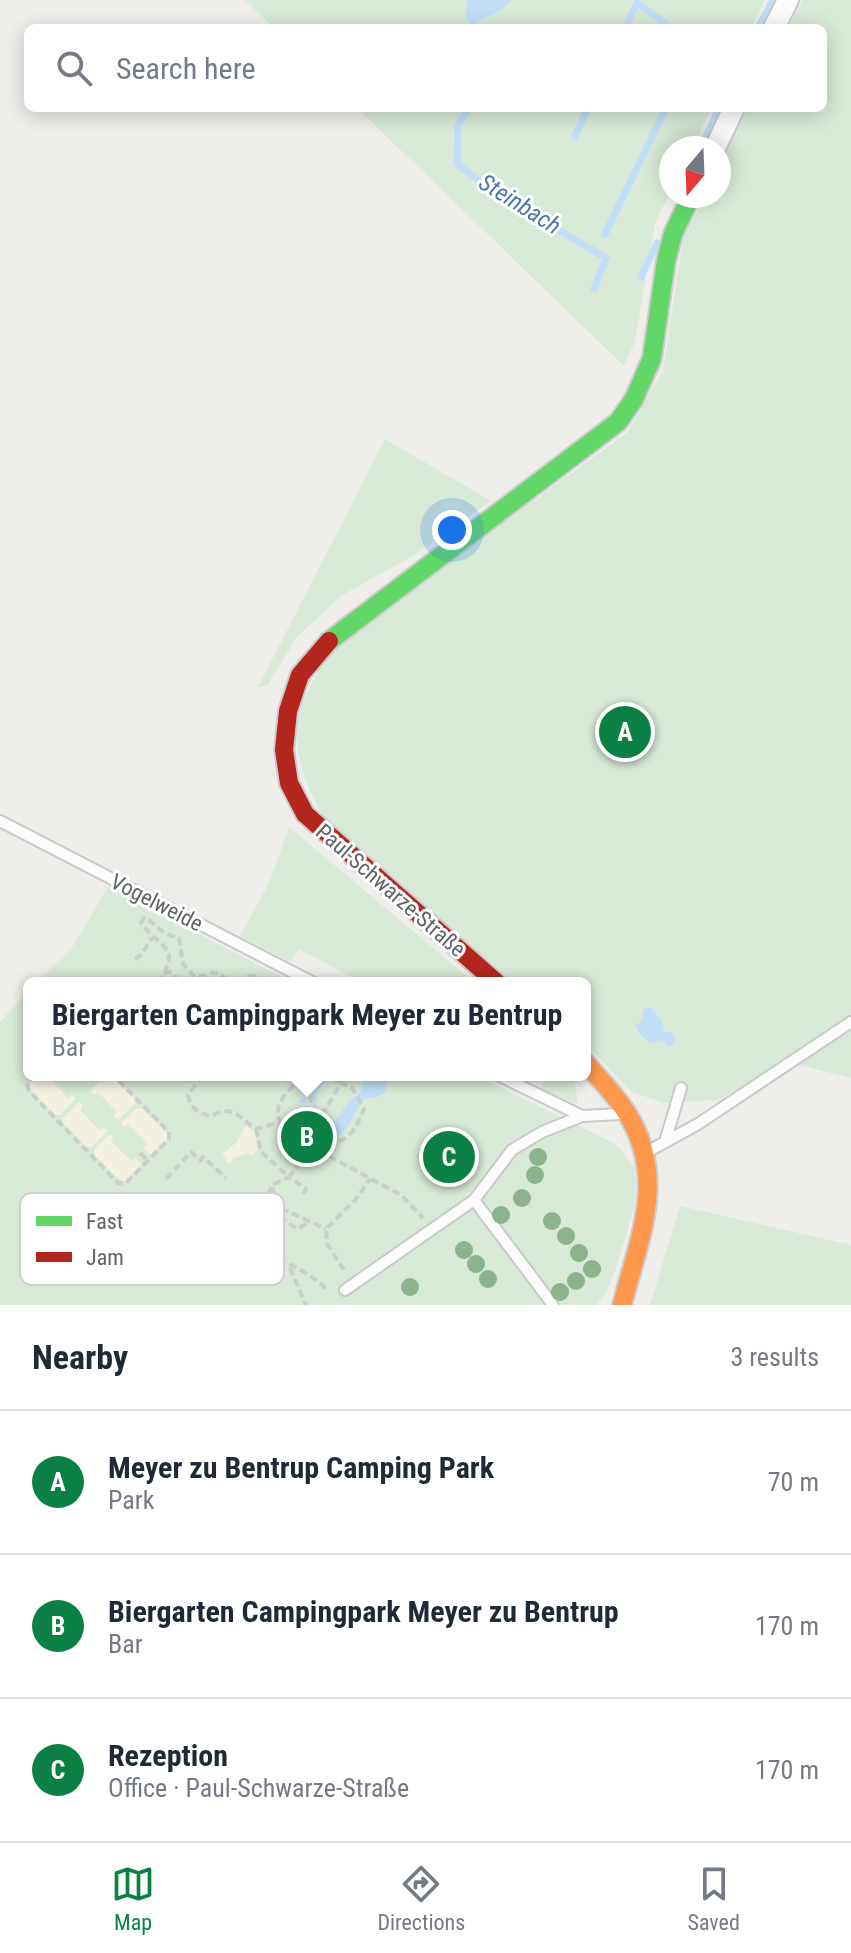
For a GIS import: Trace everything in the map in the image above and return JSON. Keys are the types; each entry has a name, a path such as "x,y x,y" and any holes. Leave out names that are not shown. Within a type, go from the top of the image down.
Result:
{"street":[{"path":"776,24 788,0"},
{"path":"721,136 732,112"},
{"name":"Paul-Schwarze-Straße","path":"490,977 305,814 289,783 284,750 288,711 300,675 335,634 618,422 634,399 652,358 666,261 673,234 685,208"},
{"path":"591,1069 627,1114 647,1152 651,1175 649,1201 622,1305"}],"lane":[{"name":"Vogelweide","path":"0,821 108,873 303,977"},
{"path":"647,1152 698,1124 851,1022"},
{"path":"510,1081 582,1116"},
{"path":"665,1142 681,1088"},
{"path":"341,1294 474,1200 512,1150 542,1132 582,1116 627,1114"},
{"path":"474,1200 553,1305"}],"path":[{"path":"162,977 170,957 169,949 152,938 141,923 144,918 164,933 179,938 183,964 195,977 210,971 224,977"},
{"path":"135,959 152,938"},
{"path":"164,973 170,972 176,977"},
{"path":"29,1081 29,1091 118,1183 126,1183 169,1139 169,1132 119,1081"},
{"path":"198,1081 188,1096 191,1106 200,1114 211,1116 222,1111 233,1111 256,1129 261,1152 306,1189 303,1194"},
{"path":"298,1081 277,1104 276,1113 280,1122 320,1152 401,1195 432,1229"},
{"path":"301,1124 311,1109 307,1087 310,1081"},
{"path":"320,1152 328,1144 342,1141 354,1131 364,1109 352,1088 337,1081"},
{"path":"290,1130 319,1120 341,1083"},
{"path":"256,1129 280,1122"},
{"path":"269,1193 272,1185 289,1177 312,1147"},
{"path":"166,1179 191,1152 200,1161 203,1157 226,1178"},
{"path":"140,1153 148,1161"},
{"path":"359,1281 340,1267 327,1244 326,1229 356,1199 370,1179"},
{"path":"272,1185 274,1193"},
{"path":"284,1210 326,1229"},
{"path":"284,1221 298,1229 310,1221"},
{"path":"284,1263 341,1294"},
{"path":"290,1266 306,1305"}],"green space":[{"path":"245,0 765,0 753,24 270,24"},
{"path":"802,0 851,0 851,1078 786,1062 718,1100 664,1103 632,1092 591,1050 591,977 507,977 324,818 302,770 297,729 309,690 336,645 628,432 663,371 683,239 699,208 731,208 731,143 746,112 827,112 827,24 790,24"},
{"path":"361,112 710,112 698,136 659,136 659,208 662,208 655,223 635,341 624,366"},
{"path":"385,439 491,501 414,555 341,596 297,637 267,686 258,687"},
{"path":"289,827 468,977 352,977 298,949 291,962 240,936 270,881"},
{"path":"108,887 281,977 42,977 73,946"},
{"path":"23,997 23,1081 488,1081 617,1145 635,1169 634,1208 615,1271 605,1294 596,1305 0,1305 0,1022"},
{"path":"544,1081 575,1081 578,1104 540,1090"},
{"path":"680,1206 851,1245 851,1305 650,1305"}],"sand":[{"path":"32,1081 52,1081 68,1098 72,1095 76,1099 60,1115 55,1115 29,1089"},
{"path":"100,1081 117,1081 135,1099 135,1104 118,1120 114,1116 117,1112 98,1092 94,1095 90,1091"},
{"path":"79,1102 83,1106 80,1110 99,1130 103,1127 108,1131 92,1147 86,1147 63,1123 63,1118"},
{"path":"137,1108 142,1108 167,1133 167,1139 151,1155 144,1149 148,1144 128,1124 124,1127 121,1123"},
{"path":"246,1126 255,1132 258,1149 252,1155 235,1157 229,1164 222,1154 236,1143"},
{"path":"110,1134 114,1138 111,1141 131,1161 135,1158 142,1164 125,1181 119,1180 94,1155 94,1150"}],"water":[{"path":"467,0 512,0 501,10 474,24 466,17"},
{"path":"650,1007 662,1021 664,1031 674,1034 672,1045 668,1046 661,1040 650,1043 635,1025 641,1022 644,1009"},
{"path":"312,1081 324,1081 315,1094 317,1120 326,1127 361,1092 362,1081 388,1081 385,1093 375,1098 365,1098 345,1131 334,1138 319,1132 316,1127 313,1096 304,1103 298,1100 312,1094"}],"waterway":[{"name":"Steinbach","path":"760,24 773,0"},
{"name":"Steinbach","path":"627,24 637,3 666,24"},
{"name":"Steinbach","path":"467,112 458,124 457,164 491,190 606,258 594,289"},
{"name":"Steinbach","path":"575,136 586,112"},
{"name":"Steinbach","path":"605,234 664,112"},
{"name":"Steinbach","path":"706,136 717,112"},
{"name":"Steinbach","path":"641,277 657,243"}],"traffic: fast":[{"path":"329,641 618,422 634,399 652,358 666,261 673,234 685,208"}],"traffic: slow":[{"path":"591,1069 628,1115 640,1139 646,1162 648,1186 642,1233 622,1305"}],"traffic: jam":[{"path":"329,641 300,675 288,711 284,750 289,783 305,814 490,977"}],"place":[{"name":"Meyer zu Bentrup Camping Park","path":"625,732"},
{"name":"Biergarten Campingpark Meyer zu Bentrup","path":"307,1137"},
{"name":"Rezeption","path":"449,1157"}]}
